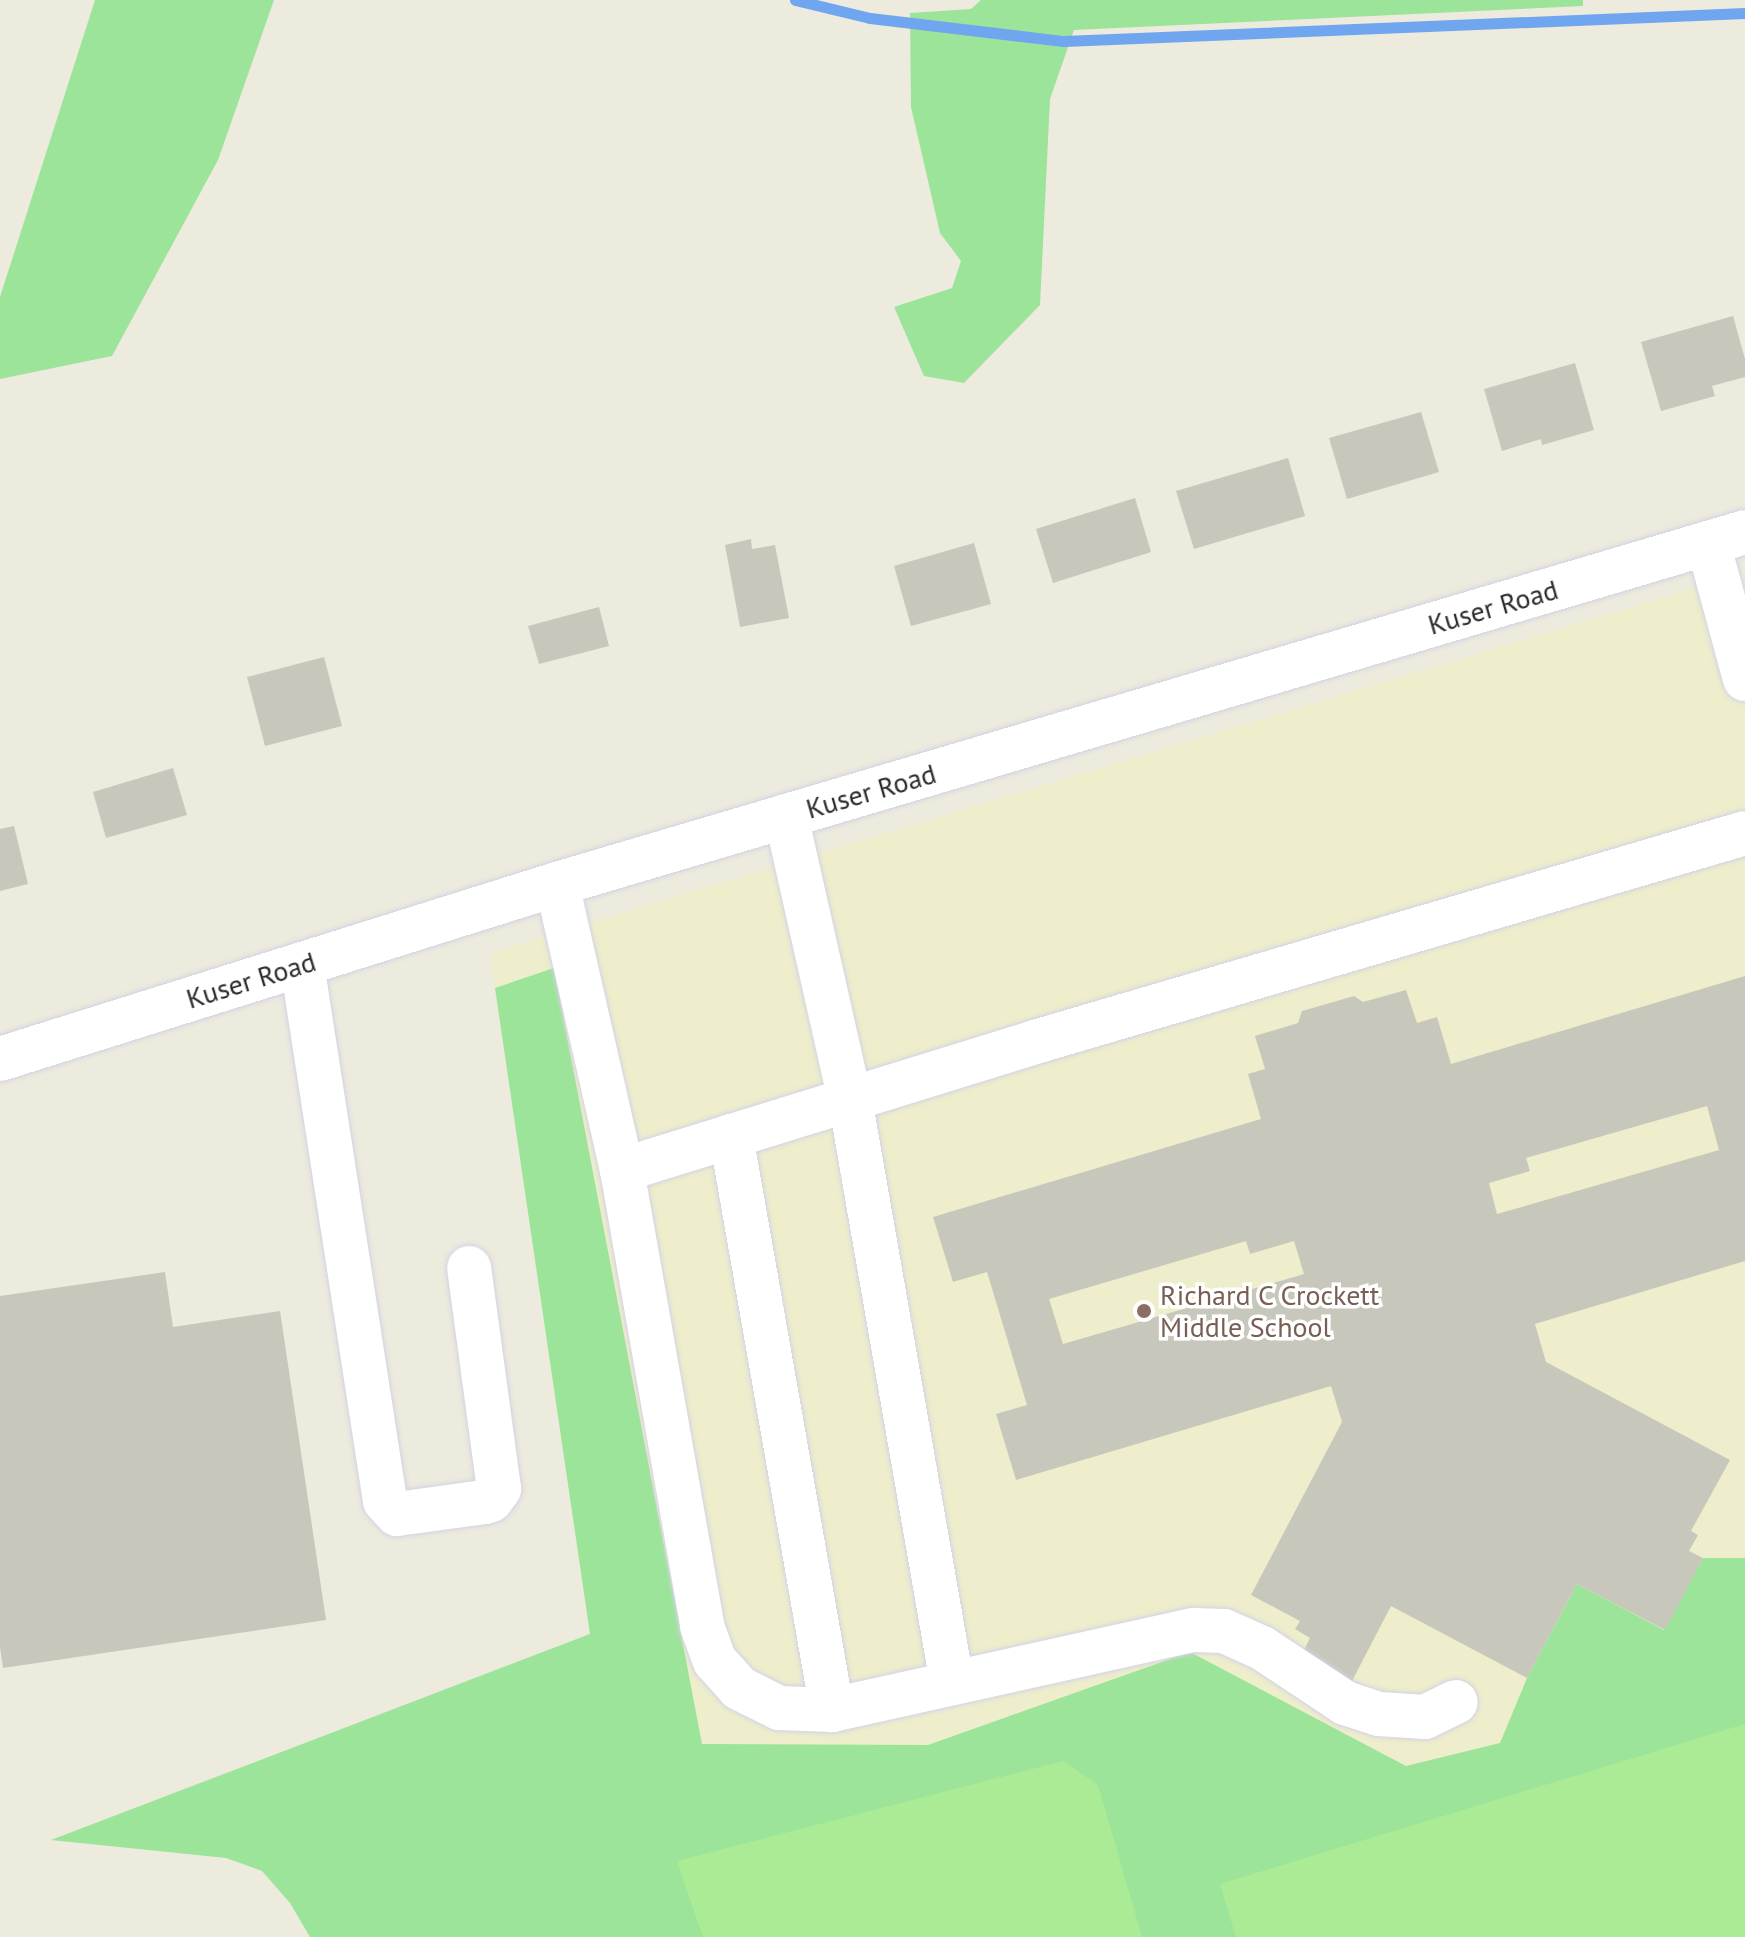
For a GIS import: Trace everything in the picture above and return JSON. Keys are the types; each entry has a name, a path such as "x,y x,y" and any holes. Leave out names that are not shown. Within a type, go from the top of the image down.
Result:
{"street":[{"path":"1726,538 1745,679"},
{"name":"Kuser Road","path":"0,1059 557,884 1726,538"},
{"path":"786,816 850,1099 952,1683"},
{"path":"622,1170 850,1099 1745,833"},
{"path":"557,884 622,1170 702,1626 715,1661 739,1688 779,1708 832,1710 1194,1630 1224,1631 1262,1648 1345,1703 1379,1714 1425,1717 1456,1702"},
{"path":"302,964 385,1501 397,1514 485,1502 491,1500 499,1489 469,1268"},
{"path":"731,1136 832,1710"}],"shaded area":[{"name":"Richard C Crockett Middle School","path":"1745,573 1745,1937 620,1839 490,953"}],"green space":[{"path":"95,0 274,0 218,160 112,356 0,379 0,297"},
{"path":"981,0 1583,0 1583,6 1074,30 1050,99 1040,305 964,383 924,376 894,307 952,288 961,261 940,233 911,107 910,13 971,9"},
{"path":"554,968 702,1744 928,1745 1190,1652 1406,1766 1500,1743 1527,1678 1577,1584 1664,1630 1703,1558 1745,1558 1745,1937 310,1937 290,1903 262,1871 226,1858 51,1840 590,1634 495,988"},
{"path":"1745,1724 1745,1937 1236,1937 1220,1884"},
{"path":"1063,1761 1098,1785 1142,1937 703,1937 677,1861"}],"building":[{"path":"1733,316 1745,359 1745,377 1712,386 1715,396 1661,411 1641,342"},
{"path":"1575,363 1594,430 1542,445 1541,439 1502,451 1484,389"},
{"path":"1421,412 1439,472 1347,499 1329,438"},
{"path":"1288,458 1305,516 1194,549 1176,491"},
{"path":"1135,498 1151,552 1053,583 1036,529"},
{"path":"751,539 752,549 775,545 789,618 740,627 725,545"},
{"path":"974,543 991,604 911,626 894,566"},
{"path":"599,607 609,646 539,664 528,626"},
{"path":"324,657 342,726 265,746 247,677"},
{"path":"173,768 187,815 106,838 93,792"},
{"path":"14,826 28,884 0,891 0,829"},
{"path":"1745,976 1745,1261 1535,1324 1546,1362 1730,1460 1691,1531 1698,1535 1689,1551 1703,1558 1665,1630 1577,1584 1527,1678 1391,1606 1352,1681 1302,1654 1310,1638 1295,1629 1300,1621 1251,1595 1342,1422 1331,1386 1016,1480 996,1414 1027,1405 987,1272 953,1282 933,1217 1261,1119 1248,1074 1265,1069 1255,1036 1298,1023 1302,1011 1354,996 1363,1002 1406,990 1417,1023 1437,1017 1451,1064","holes":["1707,1106 1719,1150 1497,1214 1489,1183 1530,1171 1526,1158","1246,1241 1250,1254 1294,1241 1304,1274 1063,1344 1049,1299"]},
{"path":"165,1272 173,1327 280,1311 326,1620 3,1668 0,1647 0,1296"}],"waterway":[{"path":"795,0 870,18 1064,41 1745,13"}],"place":[{"name":"Richard C Crockett Middle School","path":"1144,1311"}]}
